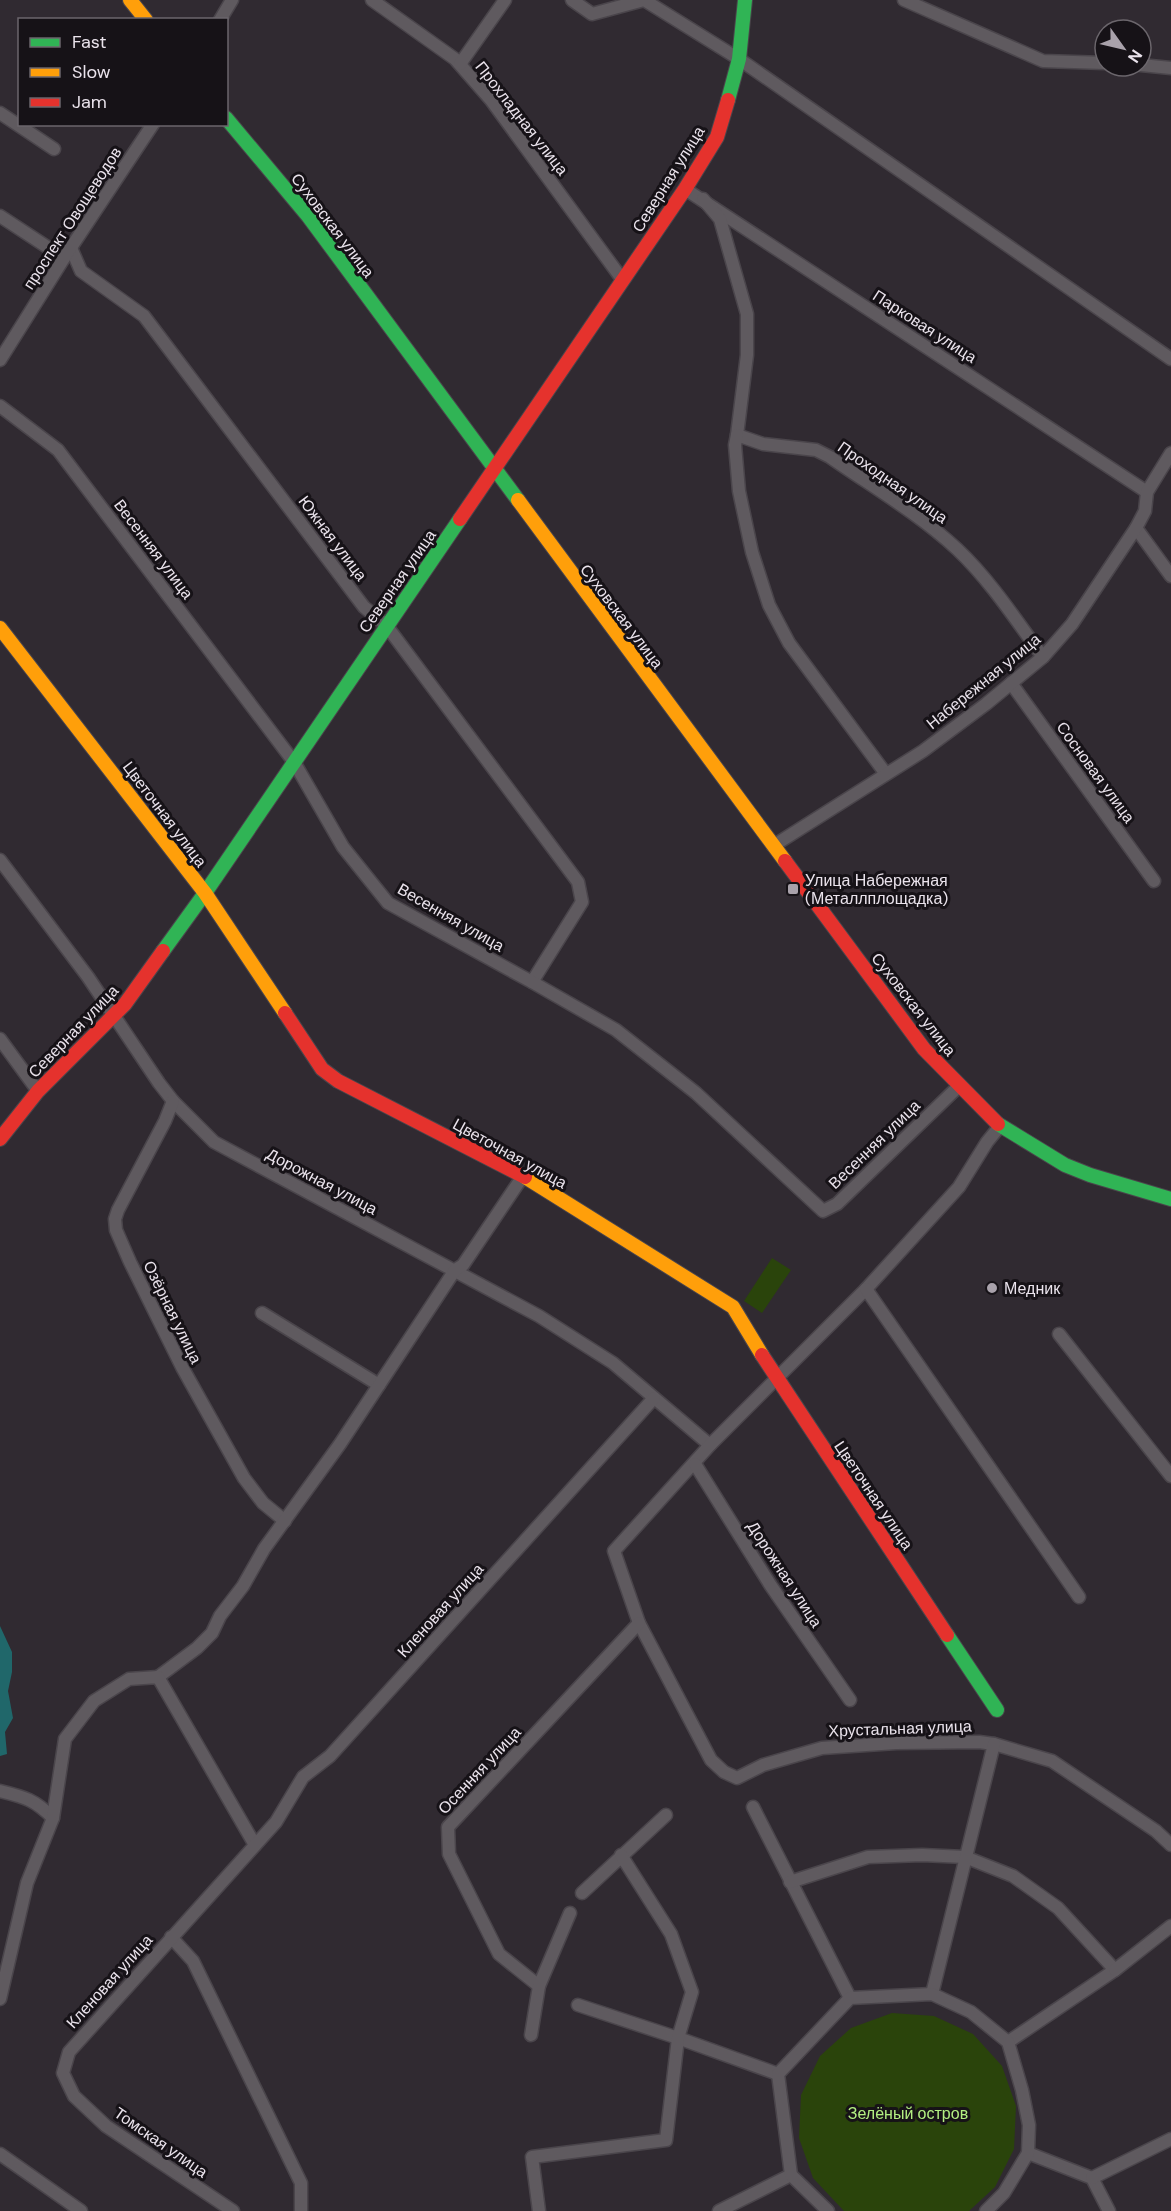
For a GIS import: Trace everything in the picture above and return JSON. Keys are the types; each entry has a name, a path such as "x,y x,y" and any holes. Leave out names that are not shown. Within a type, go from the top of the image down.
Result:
{"street":[{"path":"130,0 144,18"},
{"path":"221,18 232,0"},
{"name":"Прохладная улица","path":"372,0 460,64 491,100 622,279"},
{"path":"460,64 505,0"},
{"path":"572,0 592,14 644,0 739,59 1171,359"},
{"name":"Северная улица","path":"0,1139 38,1091 125,1004 204,893 685,189 717,137 739,59 745,0"},
{"path":"904,0 1043,61 1093,63"},
{"path":"1153,66 1171,68"},
{"path":"0,113 18,125"},
{"name":"Суховская улица","path":"228,120 308,216 924,1049 1000,1126 1065,1165 1090,1175 1171,1199"},
{"path":"20,126 54,149"},
{"name":"проспект Овощеводов","path":"0,360 67,253 152,126"},
{"name":"Парковая улица","path":"685,189 1147,492"},
{"path":"703,199 720,219 747,314 747,355 735,445 739,491 752,552 769,605 789,643 886,774"},
{"name":"Южная улица","path":"0,216 67,253 81,271 144,316 364,607 386,625 578,882 582,902 532,982"},
{"name":"Весенняя улица","path":"0,406 58,450 294,762 344,847 388,903 616,1030 696,1093 823,1210 837,1204 959,1086"},
{"name":"Проходная улица","path":"737,435 763,444 816,450 917,516 958,550 993,590 1043,657"},
{"name":"Набережная улица","path":"773,846 923,751 1043,657 1072,624 1136,528 1145,511 1147,492 1171,453"},
{"path":"1136,528 1171,576"},
{"name":"Цветочная улица","path":"0,628 204,893 322,1069 338,1081 523,1176 733,1307 776,1378 998,1710"},
{"name":"Сосновая улица","path":"1011,683 1154,880"},
{"name":"Дорожная улица","path":"0,860 88,977 173,1101 214,1142 454,1270 557,1328 613,1363 710,1445"},
{"path":"0,1039 38,1091"},
{"name":"Озёрная улица","path":"173,1101 165,1121 118,1210 115,1219 117,1230 130,1262 182,1367 244,1478 262,1503 285,1521"},
{"path":"639,1623 614,1551 710,1445 866,1289 958,1187 1000,1126"},
{"path":"0,1999 27,1882 53,1818 65,1739 94,1701 129,1679 158,1677 197,1648 212,1633 220,1616 243,1586 264,1549 379,1385 454,1270 463,1265 523,1176"},
{"path":"866,1289 1079,1597"},
{"path":"262,1313 379,1385"},
{"path":"1059,1334 1171,1476"},
{"name":"Кленовая улица","path":"74,2096 63,2073 69,2052 276,1822 303,1778 330,1756 654,1398"},
{"name":"Дорожная улица","path":"695,1464 771,1586 850,1700"},
{"name":"Хрустальная улица","path":"639,1623 711,1760 724,1772 737,1778 763,1766 822,1748 896,1743 979,1742 994,1744"},
{"name":"Осенняя улица","path":"539,1986 499,1954 449,1854 448,1827 639,1623"},
{"path":"158,1677 255,1845"},
{"path":"932,1994 994,1744 1052,1761 1156,1830 1171,1845"},
{"path":"0,1791 18,1795 38,1804 53,1818"},
{"path":"753,1807 850,1998"},
{"path":"582,1893 666,1815"},
{"path":"539,2211 532,2157 666,2140 678,2038 692,1992 671,1934 621,1855"},
{"path":"790,1882 868,1857 922,1855 965,1857 1013,1876 1058,1908 1115,1970"},
{"path":"531,2036 539,1986 570,1913"},
{"path":"1008,2042 1115,1970 1171,1926"},
{"path":"171,1937 193,1961 301,2183 301,2211"},
{"path":"778,2074 850,1998 932,1994 971,2012 1008,2042 1029,2125 1028,2153 1004,2193 986,2211"},
{"path":"578,2005 778,2074"},
{"path":"778,2074 791,2175 828,2211"},
{"name":"Томская улица","path":"74,2096 106,2126 233,2211"},
{"path":"1092,2178 1171,2139"},
{"path":"1028,2153 1092,2178 1109,2211"},
{"path":"0,2154 81,2211"},
{"path":"719,2211 791,2175"}],"green space":[{"path":"772,1258 791,1270 762,1313 744,1301"},
{"name":"Зелёный остров","path":"892,2013 934,2016 973,2034 1002,2066 1016,2106 1014,2149 995,2187 969,2211 844,2211 813,2178 799,2138 801,2095 820,2056 851,2028"}],"water":[{"path":"0,1626 12,1652 12,1672 8,1691 13,1718 5,1732 7,1754 0,1756"}],"traffic: fast":[{"path":"728,100 739,59 745,0"},
{"path":"228,120 308,216 518,500"},
{"path":"163,951 460,519"},
{"path":"998,1124 1065,1165 1090,1175 1171,1199"},
{"path":"947,1635 997,1710"}],"traffic: slow":[{"path":"130,0 144,18"},
{"path":"518,500 785,861"},
{"path":"0,628 205,893 285,1013"},
{"path":"525,1177 733,1307 762,1355"}],"traffic: jam":[{"path":"460,519 685,189 717,137 728,100"},
{"path":"785,861 924,1049 998,1124"},
{"path":"0,1139 38,1091 125,1004 163,951"},
{"path":"285,1013 322,1069 338,1081 525,1177"},
{"path":"762,1355 947,1635"}],"place":[{"name":"Улица Набережная (Металлплощадка)","path":"793,889"},
{"name":"Медник","path":"992,1288"}]}
